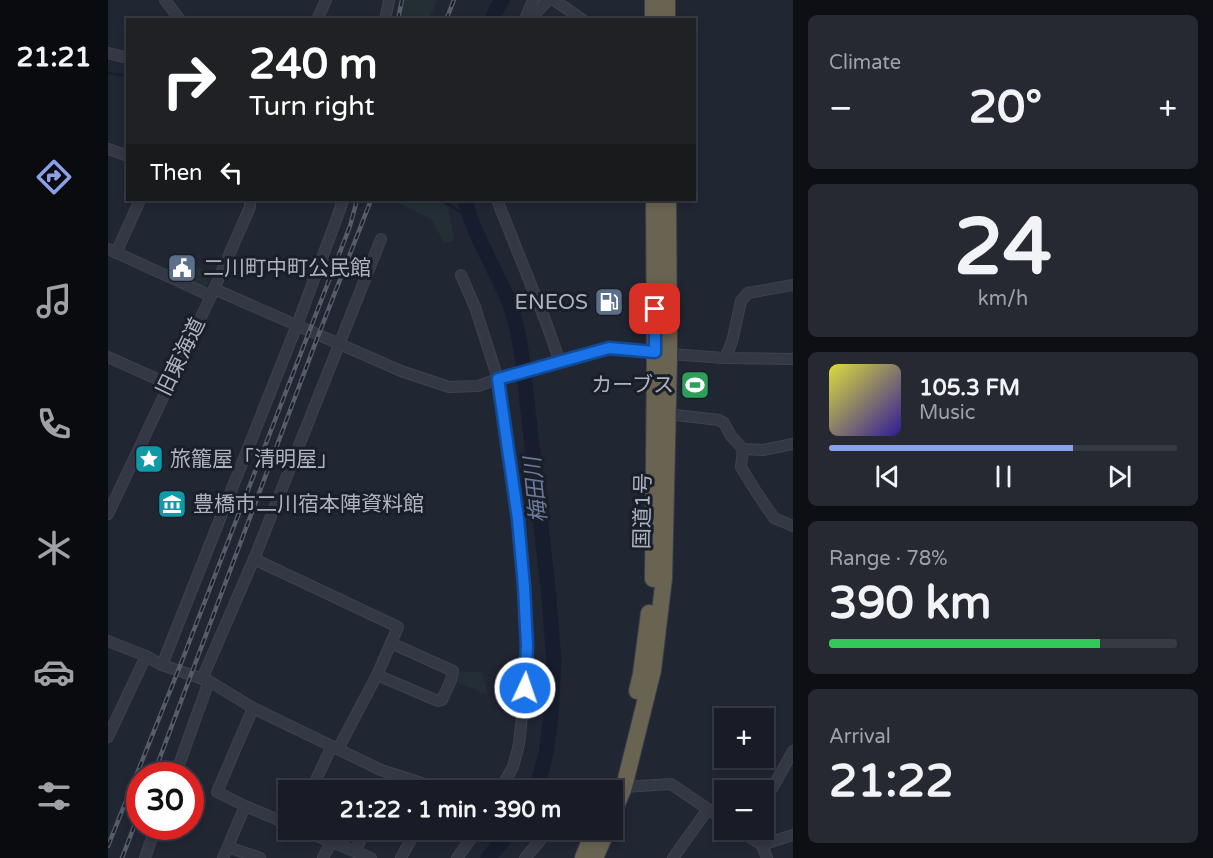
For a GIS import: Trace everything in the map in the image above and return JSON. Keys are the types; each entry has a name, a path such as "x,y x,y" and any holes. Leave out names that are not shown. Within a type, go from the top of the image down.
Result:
{"highway":[{"path":"653,0 654,18"},
{"path":"667,0 667,18"},
{"name":"国道1号","path":"618,780 653,670 664,578 667,414 654,201"},
{"name":"国道1号","path":"617,780 641,674 653,578 668,201"},
{"path":"583,858 590,840"},
{"path":"595,858 603,840"}],"street":[{"path":"165,0 178,18"},
{"path":"318,18 326,0"},
{"path":"385,18 389,0"},
{"path":"528,18 533,0"},
{"path":"529,18 548,0"},
{"path":"554,0 580,18"},
{"path":"108,53 126,58"},
{"path":"108,149 126,155"},
{"path":"139,201 112,251 297,325 401,371 449,387 478,386 609,348 725,358 793,359"},
{"name":"旧東海道","path":"108,514 212,292 250,207 250,201"},
{"path":"162,665 297,325 343,201"},
{"path":"497,201 547,325 556,364"},
{"path":"179,762 205,680 254,559 336,342 381,238"},
{"path":"461,275 501,378 524,587 527,646 525,688 519,744 513,766 505,780"},
{"path":"725,358 732,342 741,301 748,293 793,285"},
{"path":"108,357 168,384"},
{"path":"667,414 719,420 724,423 731,436 744,449 763,450 793,444"},
{"path":"744,449 741,467 755,490 774,518 793,526"},
{"path":"254,559 398,627 377,675 317,780"},
{"path":"108,641 162,665 205,680 252,708 381,770 410,780"},
{"path":"377,675 438,701 442,700 451,680 453,671 391,643"},
{"path":"108,737 146,656"},
{"path":"252,708 217,792 278,820"},
{"path":"774,785 793,751"},
{"path":"623,787 671,784 714,812"},
{"path":"223,858 245,806"},
{"path":"673,858 708,809"},
{"path":"762,845 793,835"},
{"path":"145,858 151,840"},
{"path":"326,840 371,858"},
{"path":"356,852 361,840"},
{"path":"401,858 411,840"},
{"path":"457,858 470,840"},
{"path":"525,858 540,840"},
{"path":"754,840 762,845 767,858"},
{"path":"322,858 331,842"},
{"path":"228,847 260,858"}],"shaded area":[{"path":"405,0 437,0 429,18 401,18"},
{"path":"395,201 442,201 449,210 454,241 444,243 432,220"},
{"path":"191,264 212,273 206,288 184,278"},
{"path":"453,671 482,672 488,695 451,680"}],"waterway":[{"name":"梅田川","path":"493,18 502,0"},
{"path":"108,73 126,76"},
{"path":"444,201 469,218"},
{"name":"梅田川","path":"465,201 479,239 509,302 518,332 523,363 554,661 551,715 546,754 539,780"},
{"name":"梅田川","path":"488,858 503,840"}],"railway":[{"path":"398,18 402,0"},
{"path":"447,18 454,0"},
{"path":"108,846 350,226 357,201"},
{"path":"158,762 371,201"},
{"path":"122,858 129,840"}],"place":[{"name":"二川町中町公民館","path":"182,268"},
{"name":"ENEOS","path":"609,302"},
{"name":"カーブス","path":"695,385"},
{"name":"旅籠屋「清明屋」","path":"149,459"},
{"name":"豊橋市二川宿本陣資料館","path":"172,504"}],"route":[{"path":"525,688 527,646 524,587 518,519 498,379 609,348 655,352 655,309"}]}
